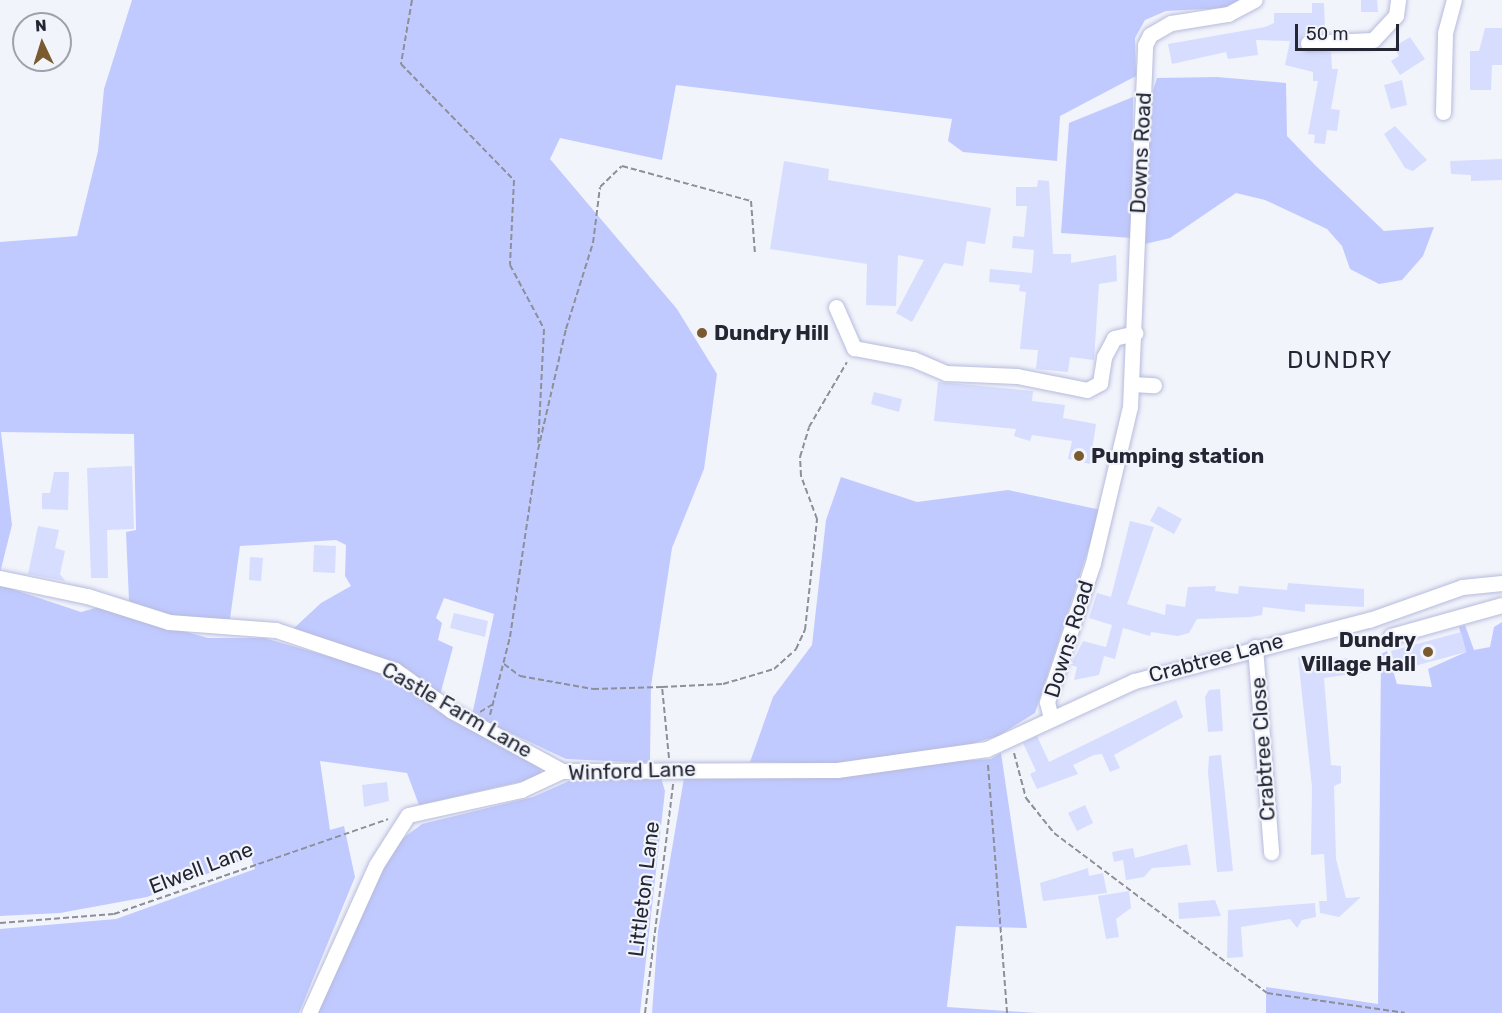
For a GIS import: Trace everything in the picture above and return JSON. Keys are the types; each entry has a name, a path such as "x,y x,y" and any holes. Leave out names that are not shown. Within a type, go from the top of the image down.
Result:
{"street":[{"name":"Downs Road","path":"1051,718 1047,702 1093,563 1132,384 1145,45 1150,35 1171,23 1228,14 1254,0"},
{"path":"1308,43 1373,40 1392,22 1398,0"},
{"path":"1449,102 1445,33 1454,0"},
{"path":"836,307 854,348 913,359 946,373 1017,376 1087,390 1100,383 1104,357 1114,338 1135,333"},
{"path":"1132,384 1154,385"},
{"name":"Castle Farm Lane","path":"0,578 87,596 169,622 276,630 395,670 452,711 562,771"},
{"name":"Crabtree Lane","path":"1008,739 1134,681 1256,647 1369,620 1462,587 1502,585"},
{"path":"1391,636 1502,605"},
{"name":"Crabtree Close","path":"1256,647 1271,852"},
{"name":"Winford Lane","path":"408,815 521,790 562,771 837,770 987,749 1008,739"},
{"path":"309,1013 376,865 408,815"}],"path":[{"path":"412,0 401,64 514,180 510,265 544,330 538,450"},
{"path":"495,703 504,664 538,450 566,329 594,243 600,187 607,176 622,166 653,171 751,201 755,254"},
{"path":"504,664 520,676 593,689 723,684 774,669 796,649 805,630 817,519 801,476 800,457 809,428 854,348"},
{"name":"Littleton Lane","path":"645,1013 673,769 662,687"},
{"path":"1008,739 1026,798 1054,833 1267,993 1405,1013"},
{"path":"987,749 1007,1013"},
{"name":"Elwell Lane","path":"0,923 114,914 254,862 408,815"}],"shaded area":[{"path":"132,0 1240,0 1226,8 1166,11 1145,20 1135,38 1136,76 1060,116 1057,161 963,152 948,141 952,119 676,85 662,160 560,138 550,159 677,309 717,374 704,469 672,548 651,686 650,763 566,759 472,715 494,614 444,598 436,618 442,623 438,640 453,647 440,695 408,669 292,630 321,603 351,586 345,576 346,545 336,540 240,546 230,619 177,617 129,601 126,532 136,530 134,434 1,432 12,525 0,573 0,242 77,236 98,151 104,89"},
{"path":"1217,77 1286,83 1287,136 1315,165 1384,231 1434,227 1423,256 1402,280 1379,284 1350,269 1342,246 1327,229 1265,200 1236,193 1170,238 1145,244 1151,97 1157,78"},
{"path":"1133,97 1132,238 1061,233 1069,123"},
{"path":"841,477 917,502 1008,490 1101,510 1035,713 998,736 970,744 835,764 750,762 773,697 812,645 826,520"},
{"path":"0,585 81,612 99,607 208,638 264,638 394,675 540,764 541,777 419,805 407,773 320,761 330,830 344,826 355,877 299,1013 0,1013 0,929 116,919 255,869 251,857 147,897 60,913 0,916"},
{"path":"1502,622 1502,1013 1266,1013 1266,987 1378,1004 1381,654 1387,651 1397,684 1432,687 1428,669 1466,652 1459,627 1465,625 1474,650 1490,647 1494,627"},
{"path":"1001,753 1027,928 956,926 947,1007 1037,1013 652,1013 658,931 684,778 991,759"},
{"path":"661,778 665,791 640,1013 315,1013 376,878 402,839 422,824 533,797 569,781"}],"building":[{"path":"1361,0 1377,0 1378,12 1361,12"},
{"path":"1312,3 1324,3 1325,31 1331,32 1303,35 1300,48 1331,52 1332,69 1338,69 1331,109 1340,110 1337,131 1327,130 1325,144 1314,143 1315,135 1308,134 1318,81 1313,81 1313,72 1285,65 1290,41 1256,40 1258,55 1228,59 1226,52 1172,64 1168,44 1265,27 1274,23 1274,13 1312,13"},
{"path":"1485,28 1502,28 1502,65 1492,65 1491,90 1470,90 1470,51 1479,51"},
{"path":"1410,37 1425,59 1400,75 1391,61 1399,56 1394,47"},
{"path":"1402,80 1407,105 1391,109 1384,85"},
{"path":"1395,126 1427,160 1413,171 1405,168 1384,134"},
{"path":"1502,159 1502,180 1471,181 1471,175 1451,174 1450,161"},
{"path":"784,161 829,169 828,180 991,208 985,244 967,241 963,266 944,263 912,322 896,313 924,260 898,255 896,306 866,305 867,264 770,249"},
{"path":"1038,180 1049,181 1053,254 1071,254 1071,263 1116,255 1117,281 1099,284 1094,360 1070,357 1068,372 1036,369 1038,350 1020,349 1026,292 1019,291 1020,285 989,282 990,269 1032,273 1034,250 1012,248 1013,236 1024,237 1027,206 1016,206 1016,187 1037,187"},
{"path":"938,382 1033,391 1032,401 1065,405 1063,418 1096,424 1090,464 1068,459 1072,441 1032,435 1030,441 1014,436 1016,429 934,421"},
{"path":"874,392 902,399 899,412 871,404"},
{"path":"132,466 134,529 107,530 108,578 91,578 87,468"},
{"path":"54,472 69,472 68,510 42,509 42,493 50,493"},
{"path":"1158,506 1182,519 1174,534 1150,521"},
{"path":"1130,521 1154,527 1127,604 1165,615 1166,604 1185,607 1188,587 1216,586 1215,591 1238,594 1239,586 1287,590 1288,583 1364,589 1364,607 1305,604 1305,612 1263,607 1262,615 1251,617 1197,619 1189,633 1178,636 1151,632 1150,636 1123,628 1115,659 1104,656 1099,675 1074,680 1077,667 1071,665 1083,641 1106,647 1112,625 1089,618 1097,593 1111,597"},
{"path":"38,526 59,530 55,548 65,551 60,574 65,581 28,574"},
{"path":"314,545 336,546 335,573 313,572"},
{"path":"250,557 263,558 261,581 249,580"},
{"path":"454,613 488,621 485,637 450,628"},
{"name":"Dundry Village Hall","path":"1461,632 1466,652 1396,671 1391,651"},
{"path":"1298,657 1366,659 1366,672 1324,678 1331,765 1341,766 1341,783 1334,786 1336,859 1346,898 1361,897 1339,917 1320,913 1319,901 1327,901 1324,854 1311,855 1312,787"},
{"path":"1220,689 1223,731 1208,732 1205,697 1209,690"},
{"path":"1176,700 1183,717 1114,755 1120,768 1110,772 1102,754 1094,755 1073,765 1078,774 1037,789 1030,774 1036,771 1023,743 1037,736 1049,762"},
{"path":"1221,755 1233,871 1217,872 1208,773 1209,756"},
{"path":"387,782 389,801 364,807 362,785"},
{"path":"1085,805 1093,823 1077,831 1068,813"},
{"path":"1187,844 1191,865 1152,868 1144,877 1126,880 1123,860 1114,862 1112,852 1133,848 1135,858"},
{"path":"1088,868 1089,876 1103,873 1107,893 1043,901 1040,883"},
{"path":"1129,891 1131,908 1116,919 1119,937 1106,939 1098,896"},
{"path":"1215,900 1221,916 1179,919 1178,903"},
{"path":"1315,903 1316,917 1302,920 1297,928 1290,919 1241,927 1243,957 1227,958 1228,910"}],"place":[{"name":"Dundry Hill","path":"702,333"},
{"name":"Pumping station","path":"1079,456"},
{"name":"Dundry Village Hall","path":"1428,652"}],"district":[{"name":"DUNDRY","path":"1340,361"}]}
